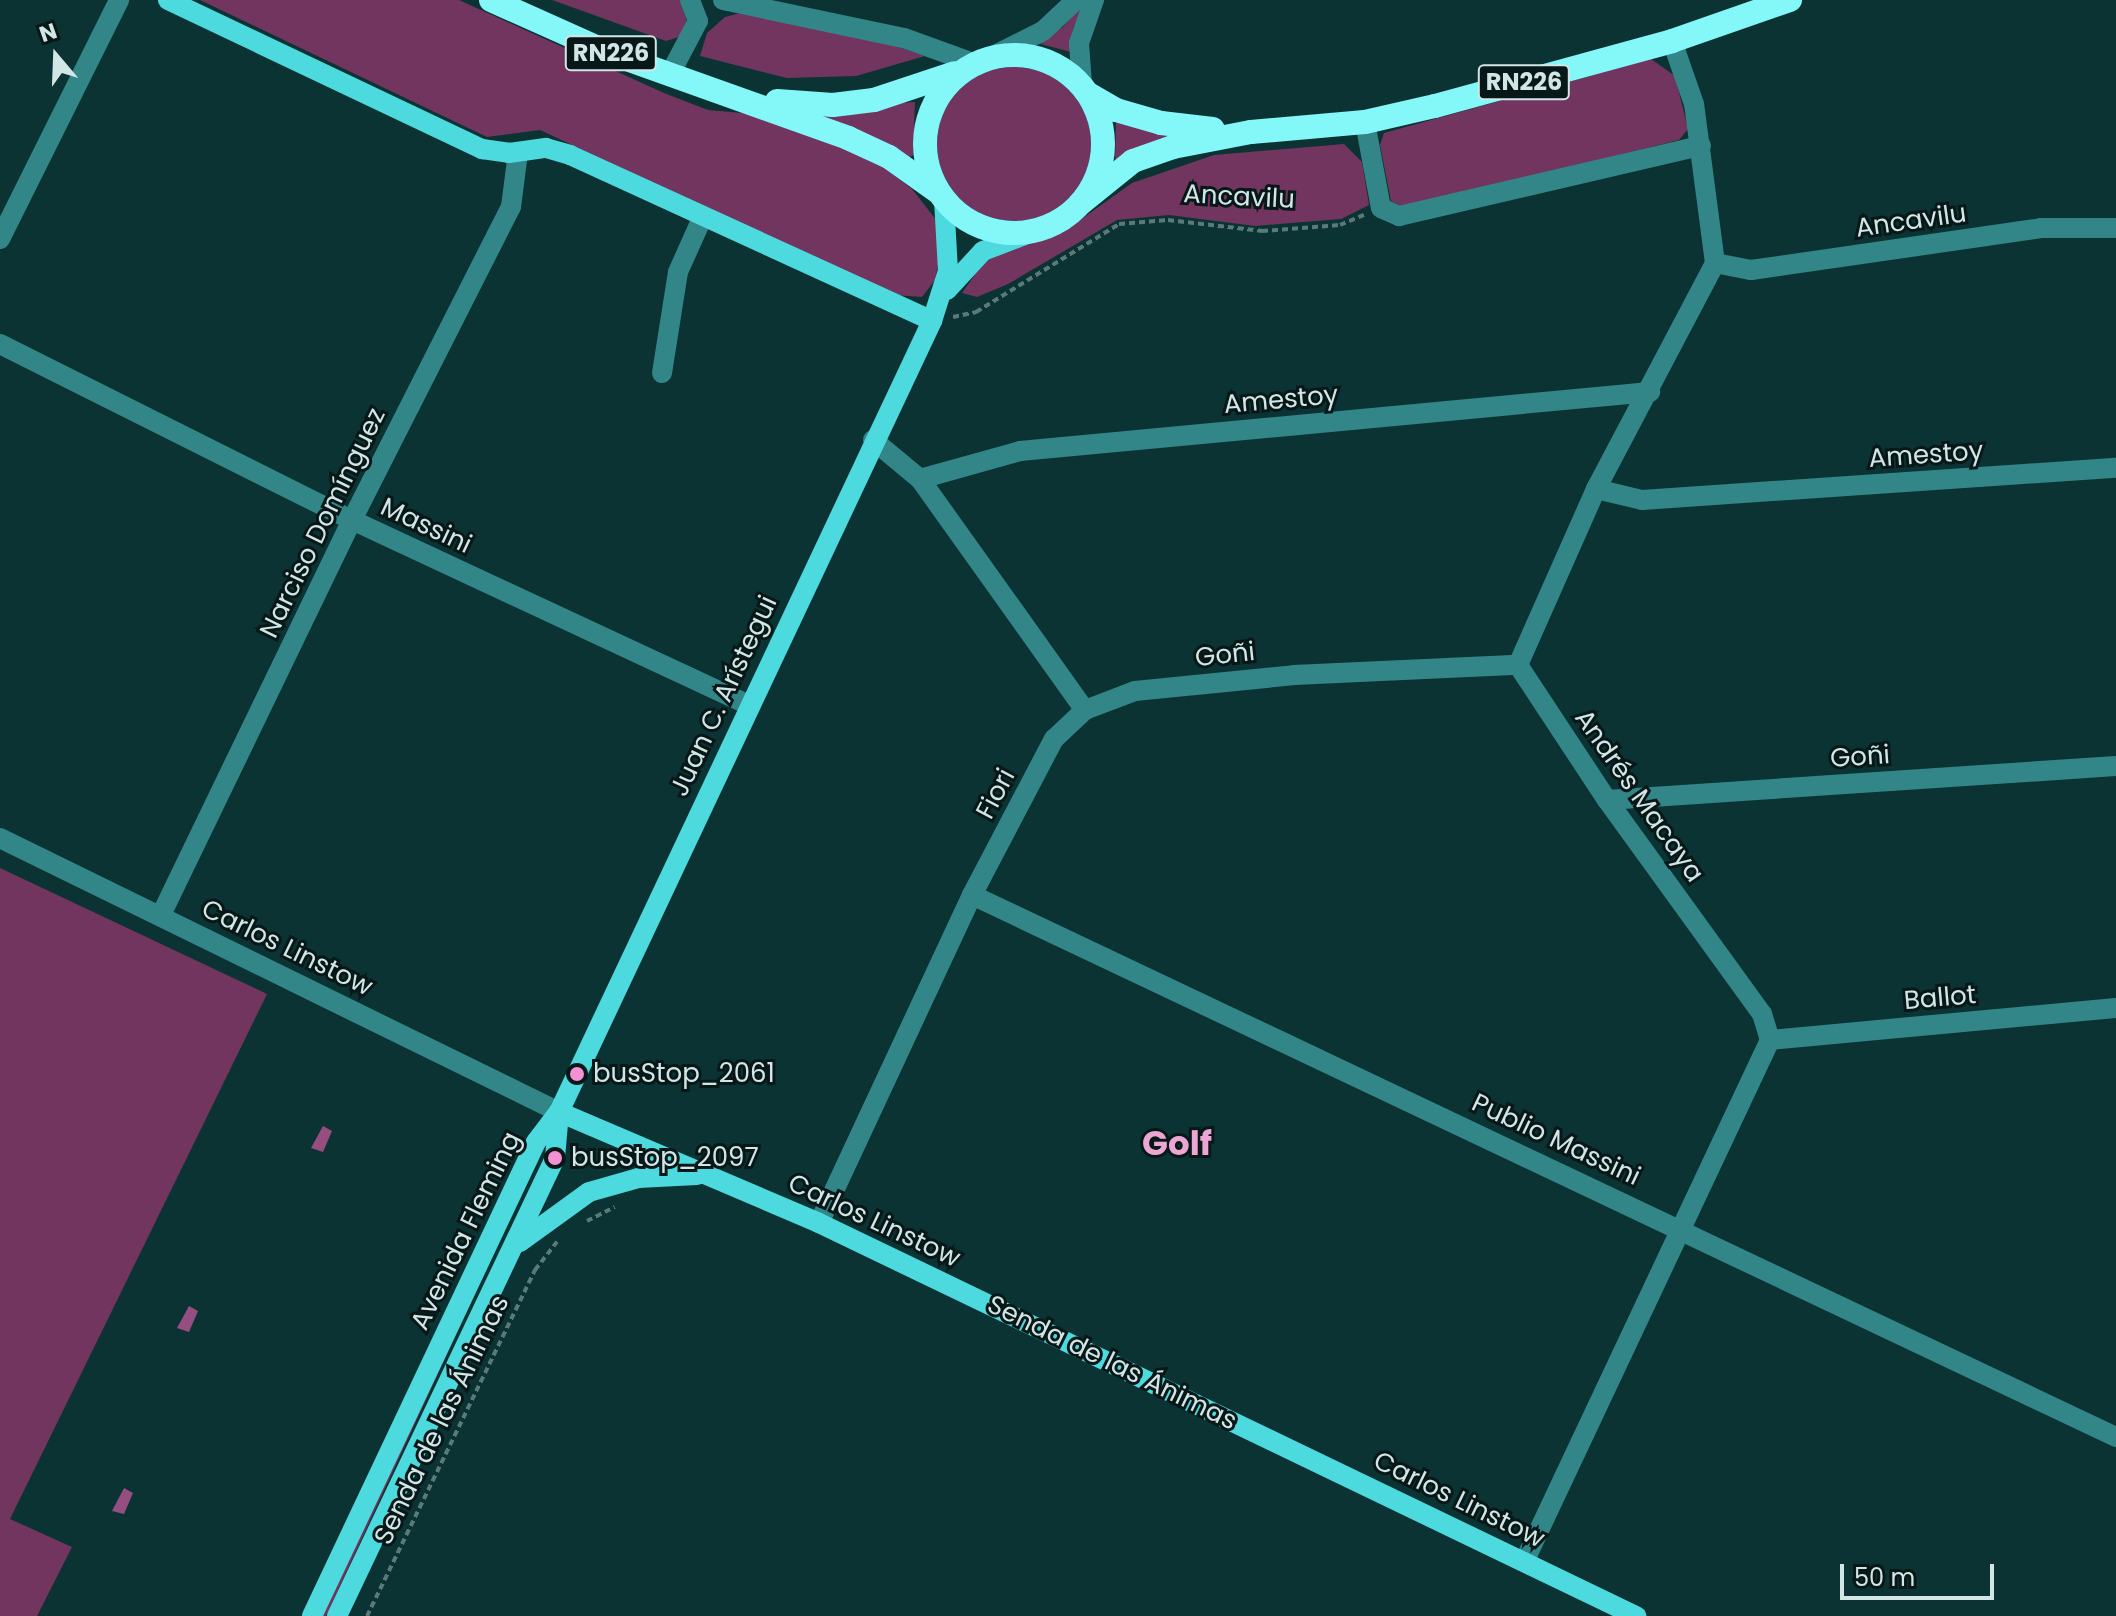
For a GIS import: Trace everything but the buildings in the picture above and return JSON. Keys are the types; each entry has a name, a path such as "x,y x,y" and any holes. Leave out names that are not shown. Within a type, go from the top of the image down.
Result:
{"highway":[{"name":"RN226","path":"491,0 670,74 735,95 871,147 941,196 965,219 989,230 1038,230 1081,203 1133,161 1173,147 1251,132 1365,122 1672,41 1790,0"},
{"name":"RN226","path":"735,95 843,104 898,95 975,64 1012,54 1038,58 1116,110 1161,123 1251,132"},
{"path":"941,196 924,150 926,127 946,86 975,64"},
{"path":"1081,203 1102,162 1100,116 1086,90"}],"main road":[{"path":"168,0 468,143 494,152 558,150 703,216 935,312"},
{"name":"Juan C. Arístegui","path":"559,1112 935,312 949,258 941,196"},
{"name":"Juan C. Arístegui","path":"935,312 983,251 1038,230"},
{"name":"Carlos Linstow","path":"559,1112 819,1223 1636,1616"},
{"name":"Avenida Fleming","path":"337,1616 555,1158 559,1112"},
{"name":"Avenida Fleming","path":"312,1616 536,1142 559,1112"},
{"path":"505,1261 541,1222 589,1192 638,1178 709,1176"}],"street":[{"path":"0,239 119,0"},
{"path":"670,74 698,21 690,0"},
{"path":"723,0 904,38 975,64 1043,31 1076,0"},
{"path":"1086,90 1079,43 1094,0"},
{"path":"1518,665 1596,489 1650,392 1715,263 1694,104 1672,41"},
{"path":"1365,122 1381,208 1399,216 1701,146"},
{"name":"Narciso Domínguez","path":"161,915 352,520 511,207 518,152"},
{"path":"662,373 678,272 703,216"},
{"name":"Ancavilu","path":"1715,263 1751,270 2041,228 2116,228"},
{"name":"Massini","path":"0,344 352,520 748,705"},
{"name":"Amestoy","path":"920,479 1020,451 1650,392"},
{"path":"873,440 920,479 1085,710"},
{"name":"Amestoy","path":"1596,489 1642,500 2116,468"},
{"name":"Goñi","path":"1085,710 1135,691 1294,675 1518,665"},
{"name":"Andrés Macaya","path":"1518,665 1607,800 1762,1014 1770,1040"},
{"name":"Fiori","path":"819,1223 972,895 1054,739 1085,710"},
{"name":"Goñi","path":"1607,800 2116,766"},
{"name":"Carlos Linstow","path":"0,838 559,1112"},
{"name":"Publio Massini","path":"972,895 1683,1228 2116,1437"},
{"name":"Ballot","path":"1770,1040 2116,1008"},
{"path":"1525,1560 1770,1040"}],"path":[{"name":"Ancavilu","path":"935,312 976,312 1119,224 1168,220 1262,231 1340,225 1381,208"},
{"path":"579,1224 618,1206"},
{"name":"Senda de las Ánimas","path":"367,1616 535,1270 568,1233"}],"shaded area":[{"path":"200,0 459,0 708,110 753,114 873,159 912,189 937,221 941,250 935,280 922,297 894,295 540,130 487,137"},
{"path":"552,0 680,0 687,22 679,37 666,41"},
{"path":"1086,0 1073,29 1071,52 1037,43 1063,27"},
{"path":"748,11 869,37 925,56 856,76 787,78 700,56 707,33 725,17"},
{"path":"1651,59 1675,76 1688,129 1679,140 1406,208 1391,201 1380,145 1384,133"},
{"path":"1014,67 1043,73 1068,90 1085,115 1091,144 1085,173 1068,198 1043,215 1014,221 985,215 960,198 943,173 937,144 943,115 960,90 985,73"},
{"path":"915,102 913,155 908,158 800,109"},
{"path":"1116,119 1186,134 1115,166"},
{"path":"1344,144 1362,162 1369,205 1341,219 1255,226 1169,215 1117,220 1008,284 977,297 962,293 988,256 1062,233 1132,183 1214,155"},
{"path":"0,868 267,994 10,1519 72,1547 37,1616 0,1616"},
{"path":"323,1126 332,1131 323,1152 311,1148"},
{"path":"541,1151 326,1616 321,1616"},
{"path":"189,1306 198,1311 189,1332 177,1328"},
{"path":"124,1488 133,1493 124,1514 112,1511"}],"place":[{"name":"busStop_2061","path":"577,1074"},
{"name":"busStop_2097","path":"555,1158"}],"district":[{"name":"Golf","path":"1177,1144"}]}
